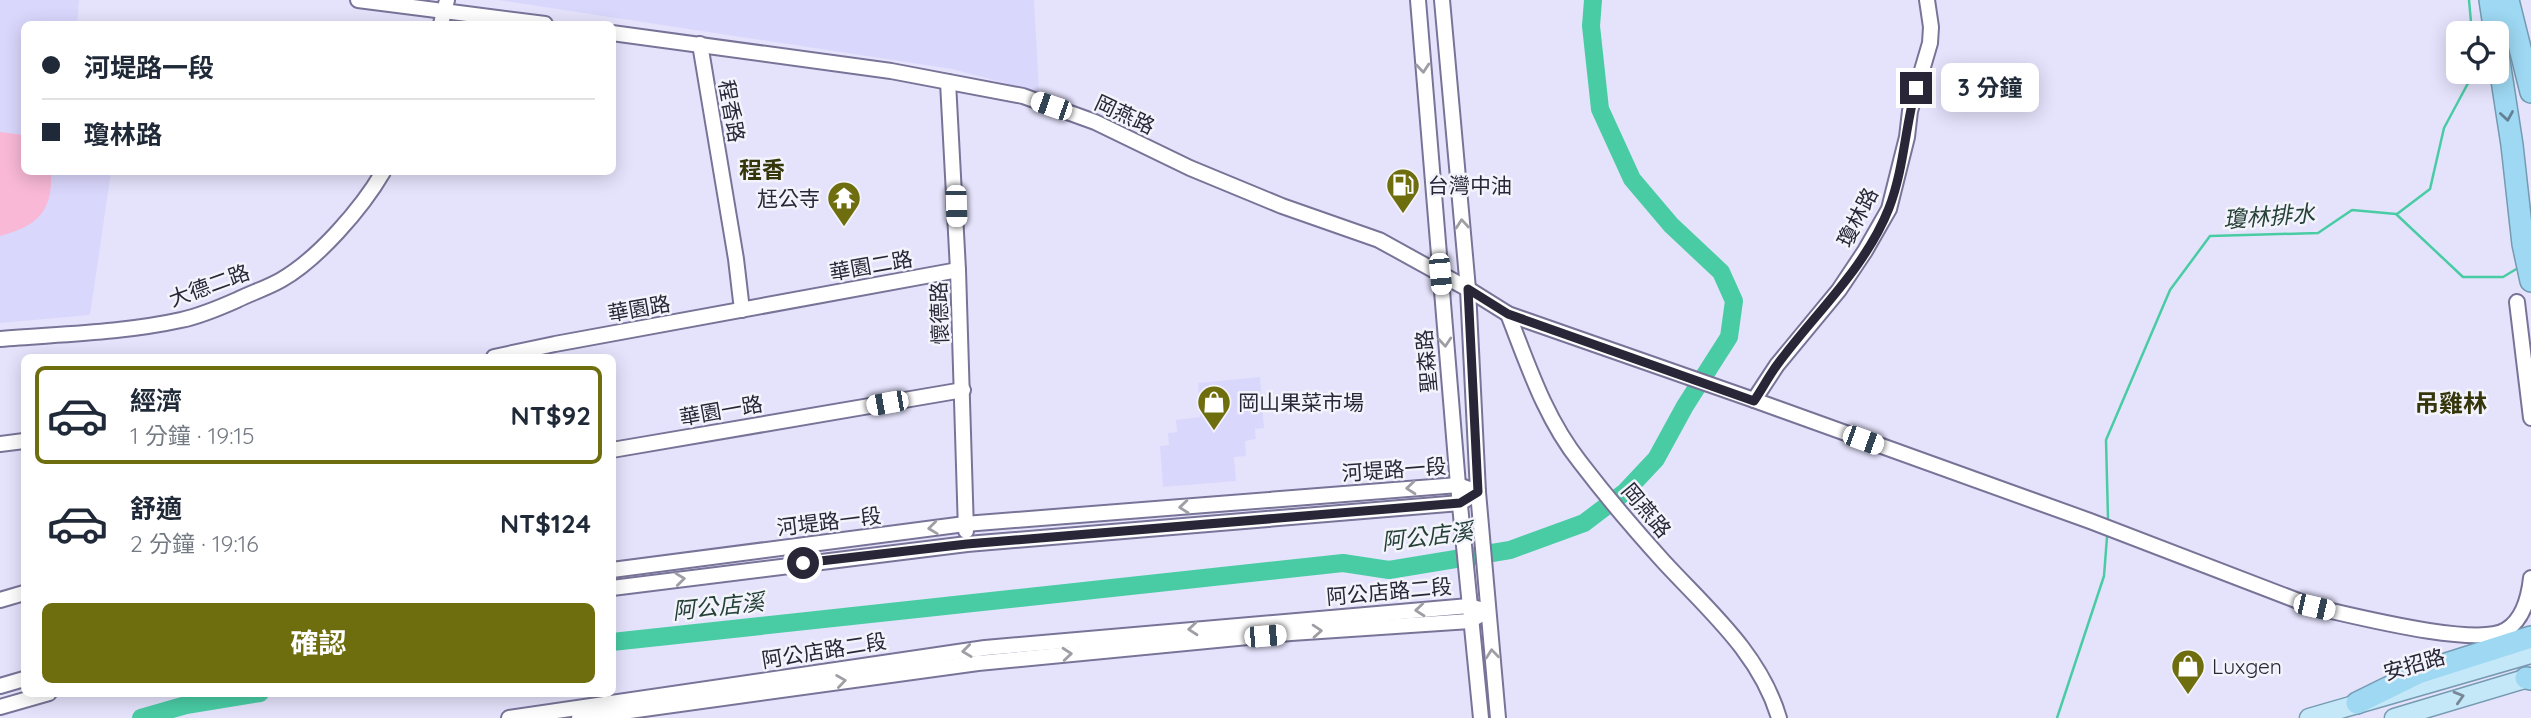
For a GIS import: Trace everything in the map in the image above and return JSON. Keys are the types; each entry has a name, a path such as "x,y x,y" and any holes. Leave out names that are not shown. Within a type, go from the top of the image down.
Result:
{"highway":[{"path":"2490,0 2493,21"},
{"path":"2508,0 2531,92"},
{"path":"2503,84 2523,244 2531,281"},
{"path":"2357,703 2418,673 2531,637"}],"main road":[{"name":"安招路","path":"2309,718 2531,654"},
{"path":"2394,718 2530,678"}],"street":[{"path":"358,0 520,21"},
{"name":"聖森路","path":"1418,0 1460,509 1481,718"},
{"path":"1442,0 1468,289 1478,492 1498,718"},
{"name":"瓊林路","path":"1754,401 1777,365 1839,290 1889,209 1907,136 1910,111 1930,43 1931,27 1927,0"},
{"name":"岡燕路","path":"616,34 891,71 1023,96 1095,122 1282,206 1380,240 1508,314 1754,401"},
{"name":"程香路","path":"700,44 742,310"},
{"name":"懷德路","path":"948,82 963,390 967,544"},
{"name":"大德二路","path":"0,339 101,331 183,320 218,308 281,280 292,272 332,239 381,175"},
{"name":"華園二路","path":"791,300 958,270"},
{"name":"華園路","path":"510,354 791,300"},
{"path":"2517,302 2531,418"},
{"name":"岡燕路","path":"1508,314 1556,430 1631,524 1742,645 1762,678 1779,718"},
{"name":"華園一路","path":"616,449 963,390"},
{"path":"1754,401 2090,521 2314,607 2402,625 2483,636 2506,630 2520,616 2529,593 2531,578"},
{"path":"0,444 21,441"},
{"name":"河堤路一段","path":"616,569 965,524 1458,485 1478,492 1460,509 967,544 616,587"},
{"path":"0,600 21,594"},
{"name":"阿公店路二段","path":"579,718 978,663 1291,633 1469,606"},
{"name":"阿公店路二段","path":"509,718 985,648 1469,606 1487,611"},
{"path":"0,686 21,680"},
{"path":"0,706 33,697"}],"shaded area":[{"path":"0,0 79,0 77,21 21,21 21,175 111,175 90,315 0,323"},
{"path":"498,0 1034,0 1039,92 952,69"},
{"path":"0,132 21,135 21,175 51,175 51,186 45,207 33,222 0,236"},
{"name":"岡山果菜市場","path":"1260,377 1264,428 1255,429 1256,439 1245,441 1246,456 1234,457 1236,481 1163,487 1160,446 1169,445 1168,433 1177,432 1176,420 1200,417 1198,383"}],"waterway":[{"name":"阿公店溪","path":"616,642 1343,563 1389,570 1510,550 1584,523 1625,492 1656,459 1685,406 1729,337 1734,301 1721,272 1671,225 1632,179 1600,109 1591,26 1593,0"},
{"path":"2469,0 2471,21"},
{"path":"2397,214 2430,189 2444,128 2468,84"},
{"name":"瓊林排水","path":"2108,518 2106,440 2170,290 2210,236 2318,233 2352,210 2396,214 2463,277 2503,277 2518,268"},
{"name":"瓊林排水","path":"2057,718 2104,576 2107,537"},
{"name":"阿公店溪","path":"141,718 186,705 235,697"}],"place":[{"name":"台灣中油","path":"1403,215"},
{"name":"尪公寺","path":"844,228"},
{"name":"岡山果菜市場","path":"1214,432"},
{"name":"Luxgen","path":"2188,696"}],"district":[{"name":"程香","path":"762,169"},
{"name":"吊雞林","path":"2451,403"}],"route":[{"path":"803,563 967,544 1460,503 1478,492 1468,289 1508,314 1754,401 1777,365 1839,290 1889,209 1916,88"}]}
